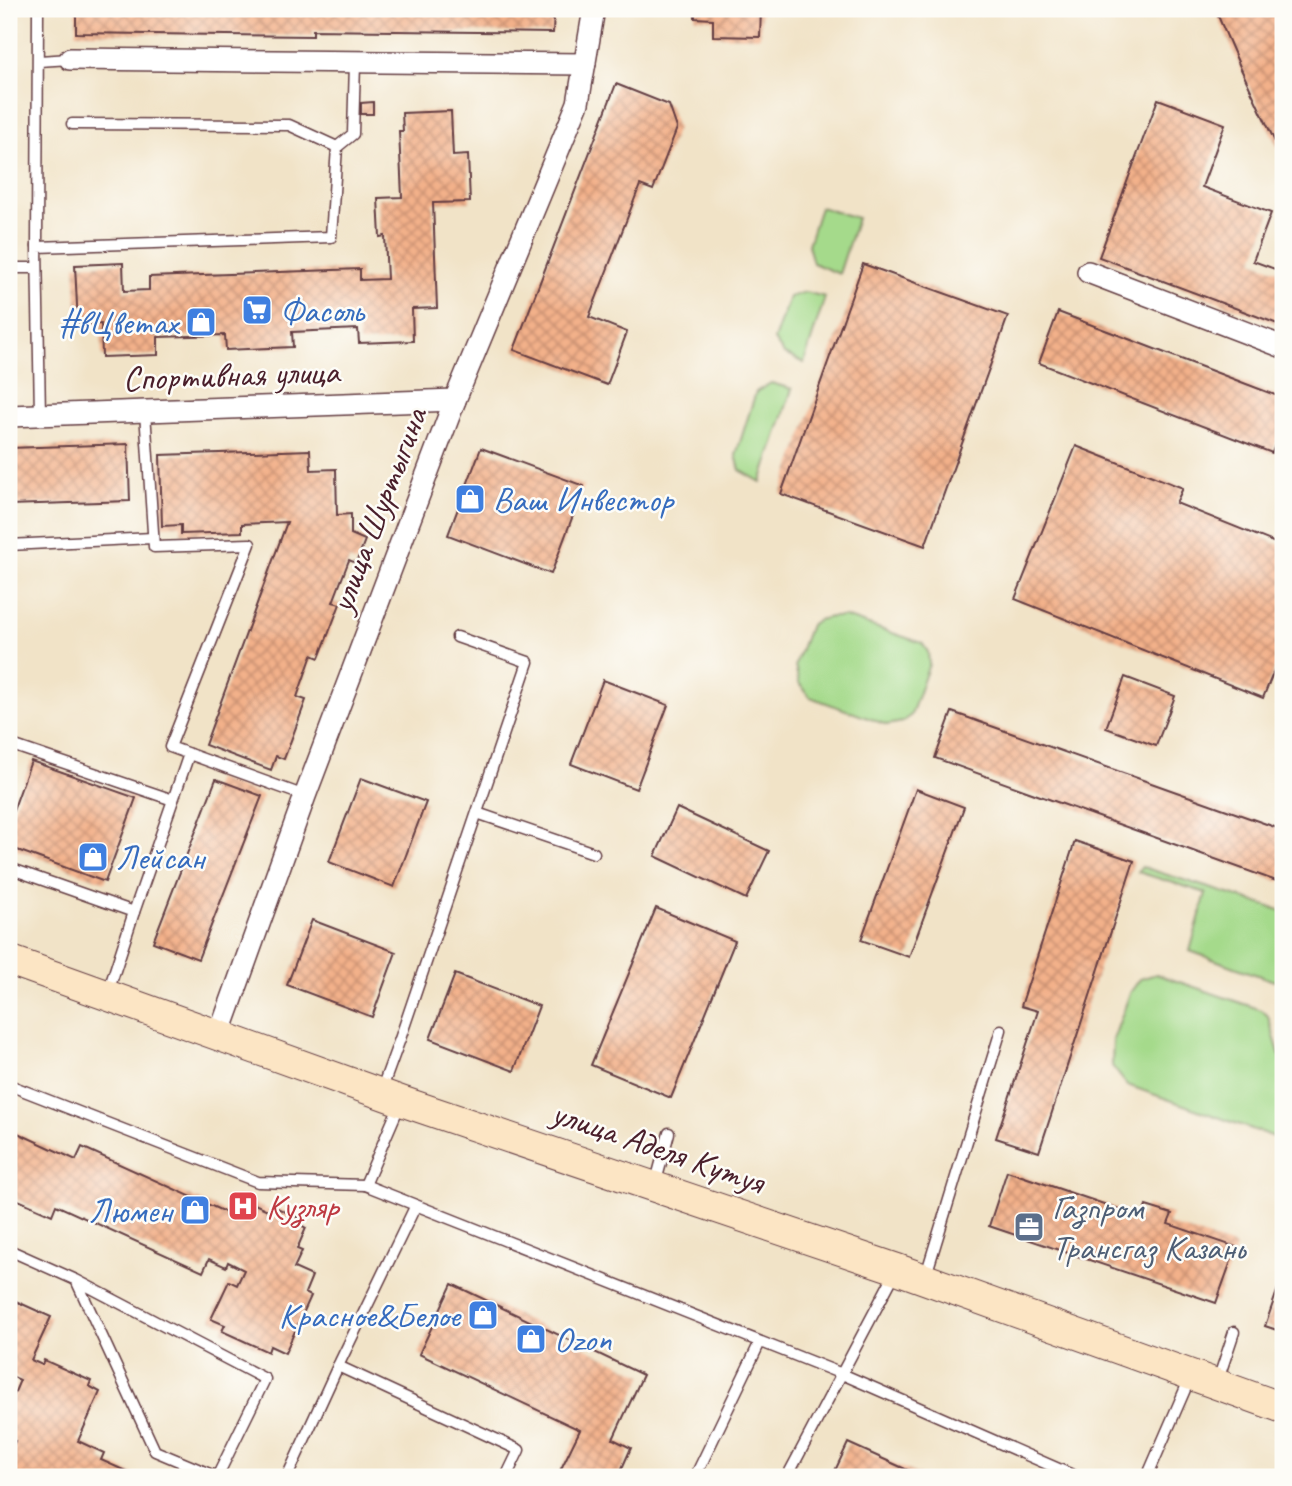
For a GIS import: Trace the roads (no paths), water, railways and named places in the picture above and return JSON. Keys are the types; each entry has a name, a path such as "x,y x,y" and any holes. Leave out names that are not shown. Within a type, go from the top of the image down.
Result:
{"main road":[{"name":"улица Аделя Кутуя","path":"9,960 390,1097 897,1269 1283,1408"}],"street":[{"name":"улица Шуртыгина","path":"219,1035 305,796 455,400 578,103 594,9"},
{"path":"70,59 585,64"},
{"path":"1088,272 1283,347"},
{"name":"Спортивная улица","path":"9,416 455,400"}],"lane":[{"path":"38,9 36,268 40,415"},
{"path":"39,61 70,59"},
{"path":"37,247 331,237 337,147 353,134 355,63"},
{"path":"72,124 289,125 337,147"},
{"path":"9,268 36,268"},
{"path":"145,412 154,547 250,544 170,747 305,796"},
{"path":"9,545 153,538"},
{"path":"365,1185 390,1097 400,1039 528,662 457,637"},
{"path":"9,744 173,800"},
{"path":"108,995 189,754"},
{"path":"477,813 594,853"},
{"path":"9,868 134,912"},
{"path":"925,1280 1001,1030"},
{"path":"9,1085 258,1182 365,1185 842,1374 1077,1477"},
{"path":"654,1186 669,1133"},
{"path":"287,1477 415,1207"},
{"path":"9,1250 76,1280 265,1379 218,1477 155,1451 76,1280"},
{"path":"787,1477 897,1269"},
{"path":"1147,1477 1234,1332"},
{"path":"695,1477 760,1342"},
{"path":"338,1366 519,1450 506,1477"}],"place":[{"name":"Фасоль","path":"257,310"},
{"name":"#вЦветах","path":"201,322"},
{"name":"Ваш Инвестор","path":"470,499"},
{"name":"Лейсан","path":"93,857"},
{"name":"Кузляр","path":"243,1206"},
{"name":"Люмен","path":"195,1210"},
{"name":"Газпром Трансгаз Казань","path":"1029,1227"},
{"name":"Красное&Белое","path":"483,1315"},
{"name":"Ozon","path":"531,1339"}]}
